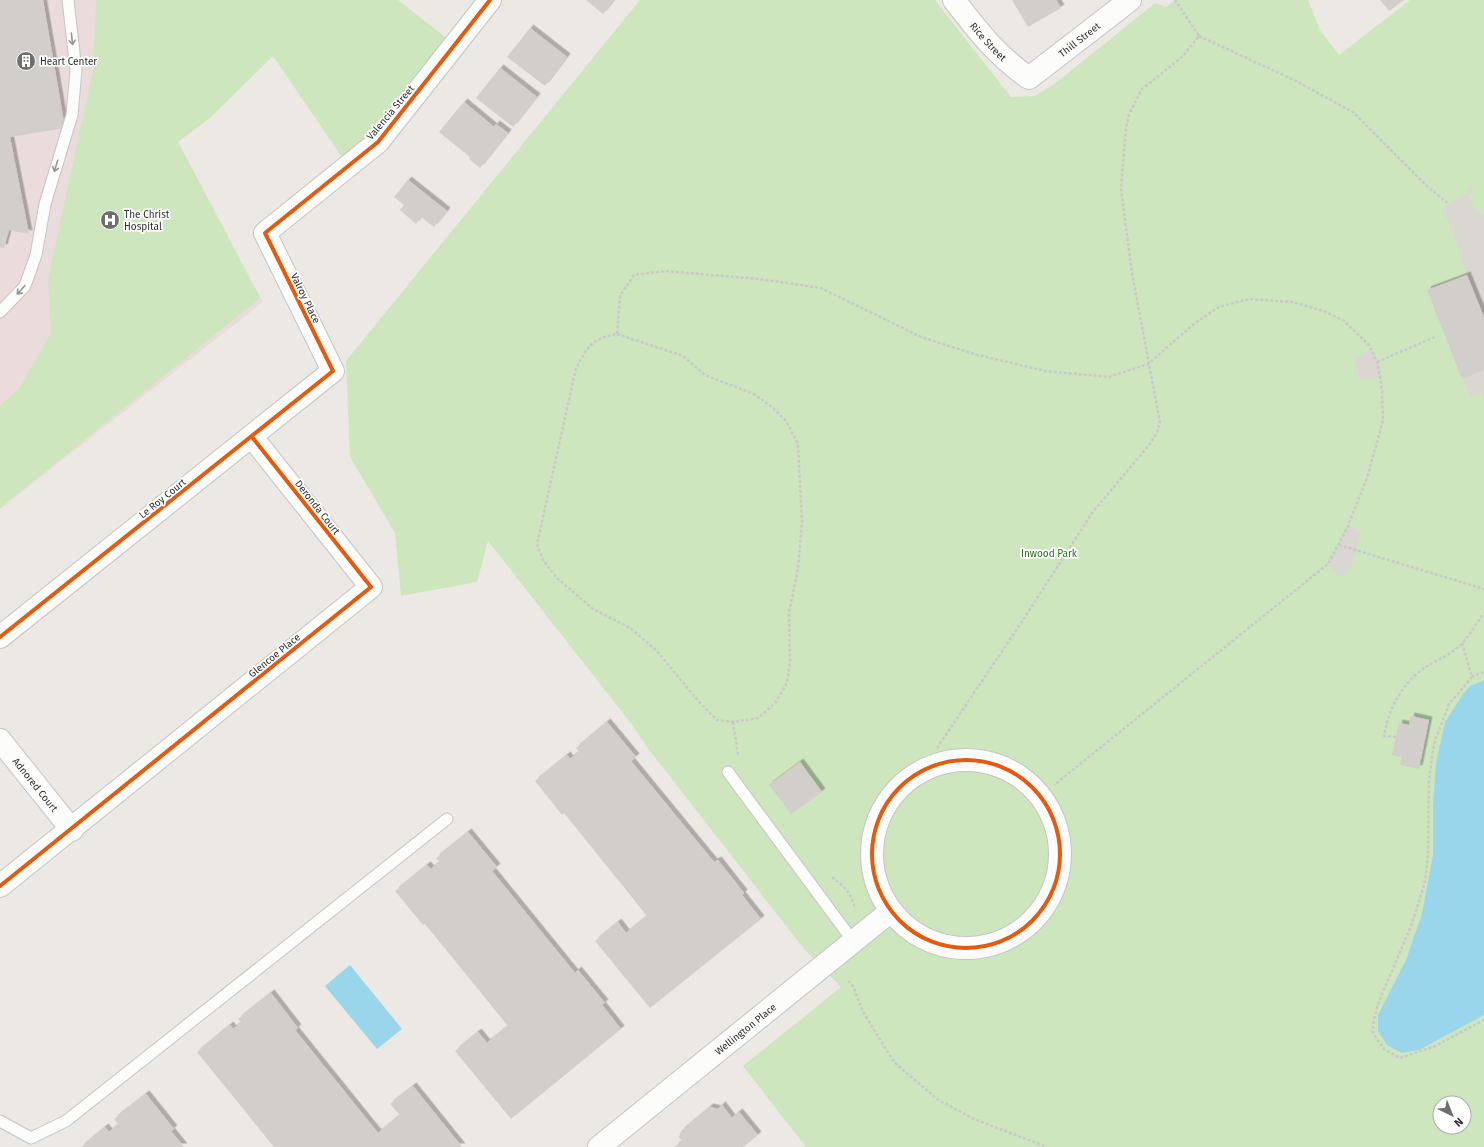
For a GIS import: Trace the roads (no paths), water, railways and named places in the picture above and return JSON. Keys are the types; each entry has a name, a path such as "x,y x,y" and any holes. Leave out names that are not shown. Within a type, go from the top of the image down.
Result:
{"street":[{"name":"Valencia Street","path":"265,233 378,142 490,0"},
{"name":"Rice Street","path":"954,0 990,46 1011,65 1029,78"},
{"name":"Thill Street","path":"1029,78 1130,0"},
{"name":"Valroy Place","path":"265,233 333,371"},
{"name":"Le Roy Court","path":"0,637 333,371"},
{"name":"Deronda Court","path":"252,436 371,587"},
{"name":"Glencoe Place","path":"0,886 72,830 371,587"},
{"name":"Adnored Court","path":"0,740 72,830"},
{"path":"960,759 983,760 1009,769 1028,783 1044,800 1056,824 1061,846 1059,866 1056,885 1048,900 1039,914 1025,927 1008,939 993,944 976,948 958,948 939,944 917,934 904,925 891,911 881,896 876,880 872,864 872,845 879,813 892,795 916,773 960,759"},
{"name":"Wellington Place","path":"599,1147 891,911"}],"lane":[{"path":"0,312 25,286 36,255 45,204 72,115 76,70 68,0"},
{"path":"728,772 853,941"},
{"path":"0,1121 31,1138 66,1121 447,819"}],"water":[{"path":"1484,680 1484,1015 1419,1050 1402,1053 1387,1045 1378,1031 1378,1015 1406,960 1422,914 1433,855 1433,806 1436,763 1445,722 1470,686"},
{"path":"350,965 402,1029 377,1049 325,986"}],"place":[{"name":"Heart Center","path":"26,61"},
{"name":"The Christ Hospital","path":"110,220"}],"park label":[{"name":"Inwood Park","path":"1049,553"}]}
